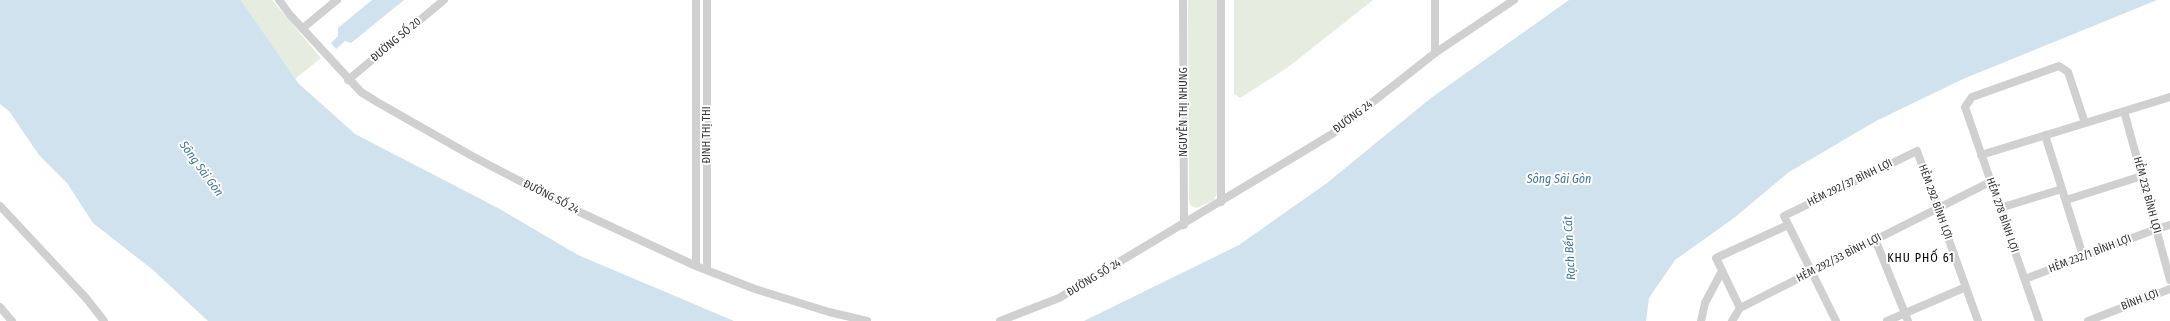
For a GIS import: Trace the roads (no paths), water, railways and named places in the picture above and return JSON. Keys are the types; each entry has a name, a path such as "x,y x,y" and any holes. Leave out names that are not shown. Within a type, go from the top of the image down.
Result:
{"street":[{"name":"ĐƯỜNG SỐ 24","path":"279,0 348,80 376,102 472,156 573,209 696,266 786,299 829,312 867,321"},
{"path":"302,28 337,0"},
{"name":"ĐƯỜNG SỐ 20","path":"348,80 444,0"},
{"name":"ĐINH THỊ THI","path":"696,0 696,266"},
{"name":"ĐINH THỊ THI","path":"707,0 707,270"},
{"name":"NGUYỄN THỊ NHUNG","path":"1183,0 1184,225"},
{"path":"1221,0 1221,202"},
{"path":"1435,0 1435,53"},
{"name":"ĐƯỜNG 24","path":"1184,225 1332,134 1435,53 1514,0"},
{"name":"HẺM 278 BÌNH LỢI","path":"2040,321 1965,110 1966,104 1972,97 2059,66 2068,72 2085,123"},
{"path":"1981,154 2170,97"},
{"name":"HẺM 232 BÌNH LỢI","path":"2124,111 2170,280"},
{"path":"2045,135 2083,256"},
{"name":"HẺM 292 BÌNH LỢI","path":"1917,151 1978,321"},
{"name":"HẺM 292/37 BÌNH LỢI","path":"1788,225 1784,216 1917,151"},
{"path":"2066,200 2142,176"},
{"name":"HẺM 292/33 BÌNH LỢI","path":"1740,308 1990,182"},
{"path":"2000,208 2062,190"},
{"path":"1,208 86,298 104,321"},
{"name":"ĐƯỜNG SỐ 24","path":"1000,321 1059,298 1184,225"},
{"path":"1732,321 1740,308 1716,258 1788,225 1836,321"},
{"name":"HẺM 232/1 BÌNH LỢI","path":"2025,279 2156,228 2170,225"},
{"path":"1875,239 1906,317"},
{"path":"1701,321 1705,303 1722,271"},
{"path":"1887,321 1906,317 1966,287"},
{"name":"BÌNH LỢI","path":"2088,321 2170,288"},
{"path":"0,307 12,321"}],"water":[{"name":"Sông Sài Gòn","path":"0,0 241,0 298,83 355,134 498,208 578,255 734,321 208,321 153,270 93,223 67,183 39,155 9,111 0,104"},
{"path":"372,0 404,0 351,43 345,41 336,49 331,43 338,36 338,28"},
{"name":"Sông Sài Gòn","path":"1569,0 2157,0 1963,79 1876,121 1789,172 1734,218 1675,260 1649,298 1646,321 1084,321 1239,245 1327,183 1431,98"}],"district":[{"name":"KHU PHỐ 61","path":"1921,259"}],"water label":[{"name":"Rạch Bến Cát","path":"1570,248"}]}
